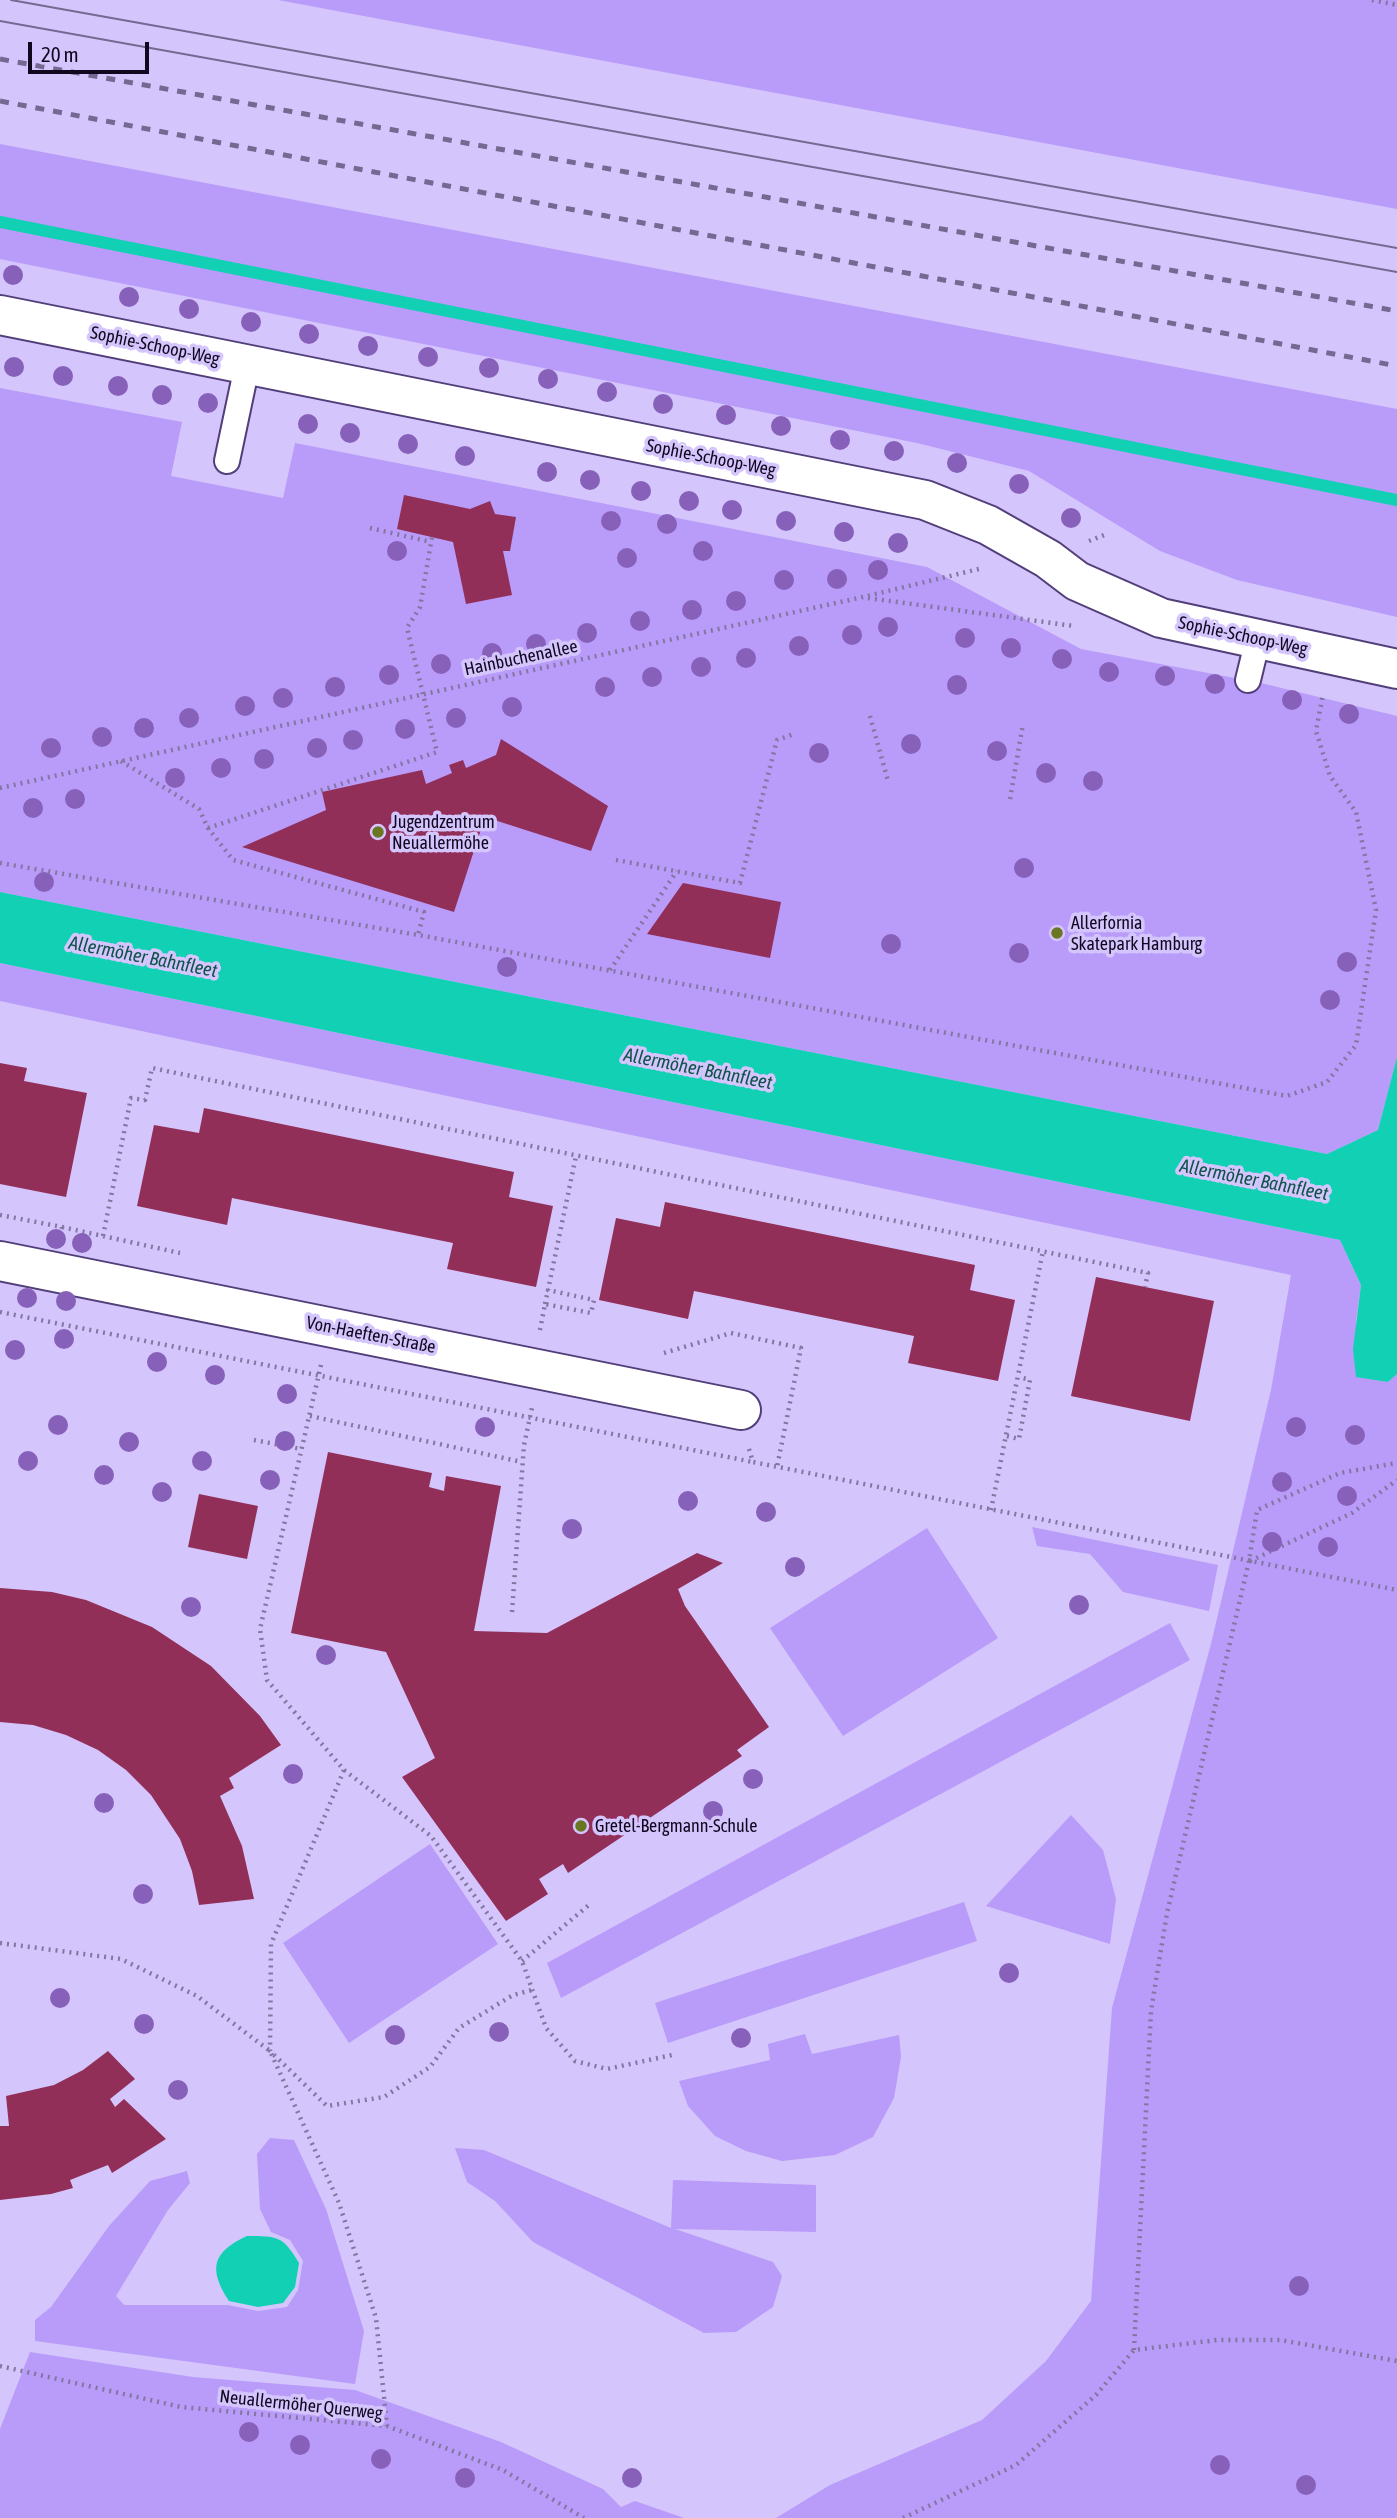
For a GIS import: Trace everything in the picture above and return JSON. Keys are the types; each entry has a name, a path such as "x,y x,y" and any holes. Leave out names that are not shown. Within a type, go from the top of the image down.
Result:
{"street":[{"name":"Sophie-Schoop-Weg","path":"0,314 247,366 925,500 988,525 1048,559 1077,581 1161,618 1397,669"},
{"name":"Von-Haeften-Straße","path":"0,1261 741,1410"}],"lane":[{"path":"227,461 247,366"},
{"path":"1248,681 1258,639"}],"path":[{"path":"1372,0 1397,5"},
{"path":"208,828 437,752 407,628 420,607 432,540 370,528"},
{"name":"Hainbuchenallee","path":"0,788 863,597 985,567"},
{"path":"863,597 1074,626"},
{"path":"0,863 418,935 1287,1096 1327,1082 1356,1045 1376,910 1356,812 1330,776 1316,731 1331,655"},
{"path":"870,716 888,780"},
{"path":"1010,799 1023,724"},
{"path":"616,860 740,883 777,740 794,734"},
{"path":"120,760 199,809 208,828 233,860 424,912 418,935"},
{"path":"610,970 677,871"},
{"path":"103,1236 131,1098 145,1100 152,1068 1148,1273 1145,1287"},
{"path":"539,1331 576,1156"},
{"path":"991,1510 1043,1251"},
{"path":"545,1304 591,1313 594,1300 548,1290"},
{"path":"0,1312 1397,1590"},
{"path":"331,1327 260,1629 267,1680 344,1770 431,1836 522,1961 546,2028 575,2061 607,2069 671,2055"},
{"path":"512,1612 522,1462 529,1419 542,1368"},
{"path":"1007,1436 1019,1439 1030,1380 1019,1377"},
{"path":"741,1410 752,1462"},
{"path":"310,1416 522,1462"},
{"path":"254,1440 302,1449"},
{"path":"903,2518 1016,2465 1096,2395 1134,2350 1151,2011 1167,1913 1249,1561 1257,1510 1340,1473 1397,1463"},
{"path":"1249,1561 1352,1513 1397,1480"},
{"path":"344,1770 271,1944 270,2051 339,2203 376,2318 387,2426"},
{"path":"522,1961 589,1905"},
{"path":"0,1943 121,1959 197,1996 270,2051 327,2106 384,2097 430,2067 459,2028 513,1995 533,1990"},
{"path":"1134,2350 1217,2340 1280,2340 1397,2361"},
{"name":"Neuallermöher Querweg","path":"0,2366 181,2407 387,2426 503,2470 584,2518"}],"shaded area":[{"path":"278,0 1397,0 1397,209"},
{"path":"0,144 1397,409 1397,617 1237,580 1160,551 1029,471 917,443 0,259"},
{"path":"0,388 182,422 171,476 283,498 295,443 927,567 1081,649 1261,683 1397,716 1397,1057 1378,1130 1327,1154 0,892"},
{"path":"0,963 1340,1240 1361,1285 1356,1321 1356,1376 1388,1382 1397,1374 1397,2518 776,2518 830,2485 982,2420 1046,2361 1091,2301 1112,2008 1211,1644 1271,1390 1291,1275 0,1001"},
{"path":"1032,1527 1218,1565 1209,1611 1123,1592 1090,1554 1037,1546"},
{"path":"927,1528 998,1638 843,1736 770,1628"},
{"path":"1170,1623 1190,1660 561,1998 547,1963"},
{"path":"1071,1815 1103,1850 1116,1899 1110,1944 986,1906"},
{"path":"430,1844 498,1944 349,2043 283,1943"},
{"path":"964,1902 977,1941 668,2043 655,2003"},
{"path":"805,2034 812,2054 899,2035 901,2057 894,2098 873,2137 835,2155 782,2161 746,2151 715,2136 688,2106 679,2081 770,2060 768,2044"},
{"path":"270,2138 294,2140 326,2209 364,2331 355,2384 35,2341 35,2320 51,2307 109,2226 150,2181 187,2171 190,2183 168,2210 116,2296 124,2305 228,2305 258,2311 287,2307 298,2290 303,2261 290,2240 271,2232 260,2209 257,2154"},
{"path":"455,2148 484,2150 671,2228 673,2180 816,2185 816,2232 675,2229 773,2262 782,2276 773,2307 736,2332 704,2333 533,2242 495,2201 467,2182"},
{"path":"30,2352 193,2377 355,2390 501,2442 603,2489 621,2507 635,2501 684,2518 0,2518 0,2429"}],"water":[{"name":"Allermöher Bahnfleet","path":"0,892 1327,1154 1378,1130 1397,1057 1397,1374 1388,1382 1356,1377 1353,1349 1361,1285 1340,1240 0,963"},
{"path":"247,2236 279,2239 299,2263 295,2287 283,2303 258,2307 229,2301 222,2290 216,2271 220,2255 226,2248"}],"building":[{"path":"404,495 470,509 490,501 495,514 516,517 510,551 503,551 512,595 466,604 453,542 397,529"},
{"name":"Jugendzentrum Neuallermöhe","path":"501,739 608,806 591,851 485,817 454,912 242,847 326,810 322,792 422,770 426,784 452,773 449,765 463,760 466,768 496,755"},
{"path":"683,883 781,902 770,958 647,934"},
{"path":"0,1063 27,1068 24,1081 87,1093 66,1197 0,1184"},
{"path":"204,1108 514,1172 509,1197 553,1206 536,1287 447,1269 453,1243 232,1198 227,1225 137,1206 154,1125 199,1133"},
{"path":"665,1202 975,1265 970,1290 1015,1300 998,1381 908,1363 914,1336 694,1291 688,1319 599,1300 616,1218 660,1227"},
{"path":"1096,1277 1214,1301 1190,1421 1071,1396"},
{"path":"328,1452 432,1473 429,1487 444,1491 446,1476 501,1486 474,1631 547,1633 697,1553 723,1563 678,1589 685,1606 769,1727 737,1750 742,1756 568,1873 563,1864 539,1879 548,1894 506,1921 402,1777 435,1758 386,1652 291,1633"},
{"path":"199,1494 258,1506 247,1559 188,1547"},
{"path":"0,1588 52,1592 86,1600 152,1627 211,1666 260,1716 281,1745 229,1778 234,1788 220,1796 242,1846 254,1899 199,1905 192,1871 180,1839 151,1795 126,1770 98,1750 66,1735 33,1725 0,1722"},
{"path":"108,2051 135,2079 110,2099 115,2107 124,2099 166,2139 112,2173 108,2165 70,2180 73,2188 51,2194 0,2200 0,2126 9,2126 6,2096 54,2085 83,2070"}],"waterway":[{"path":"0,222 1397,500"}],"tram line":[{"path":"11,0 1397,248"},
{"path":"0,21 1397,272"}],"railway":[{"path":"0,59 1397,311"},
{"path":"0,101 1397,366"}],"place":[{"name":"Jugendzentrum Neuallermöhe","path":"378,832"},
{"name":"Allerfornia Skatepark Hamburg","path":"1057,933"},
{"name":"Gretel-Bergmann-Schule","path":"581,1826"}]}
